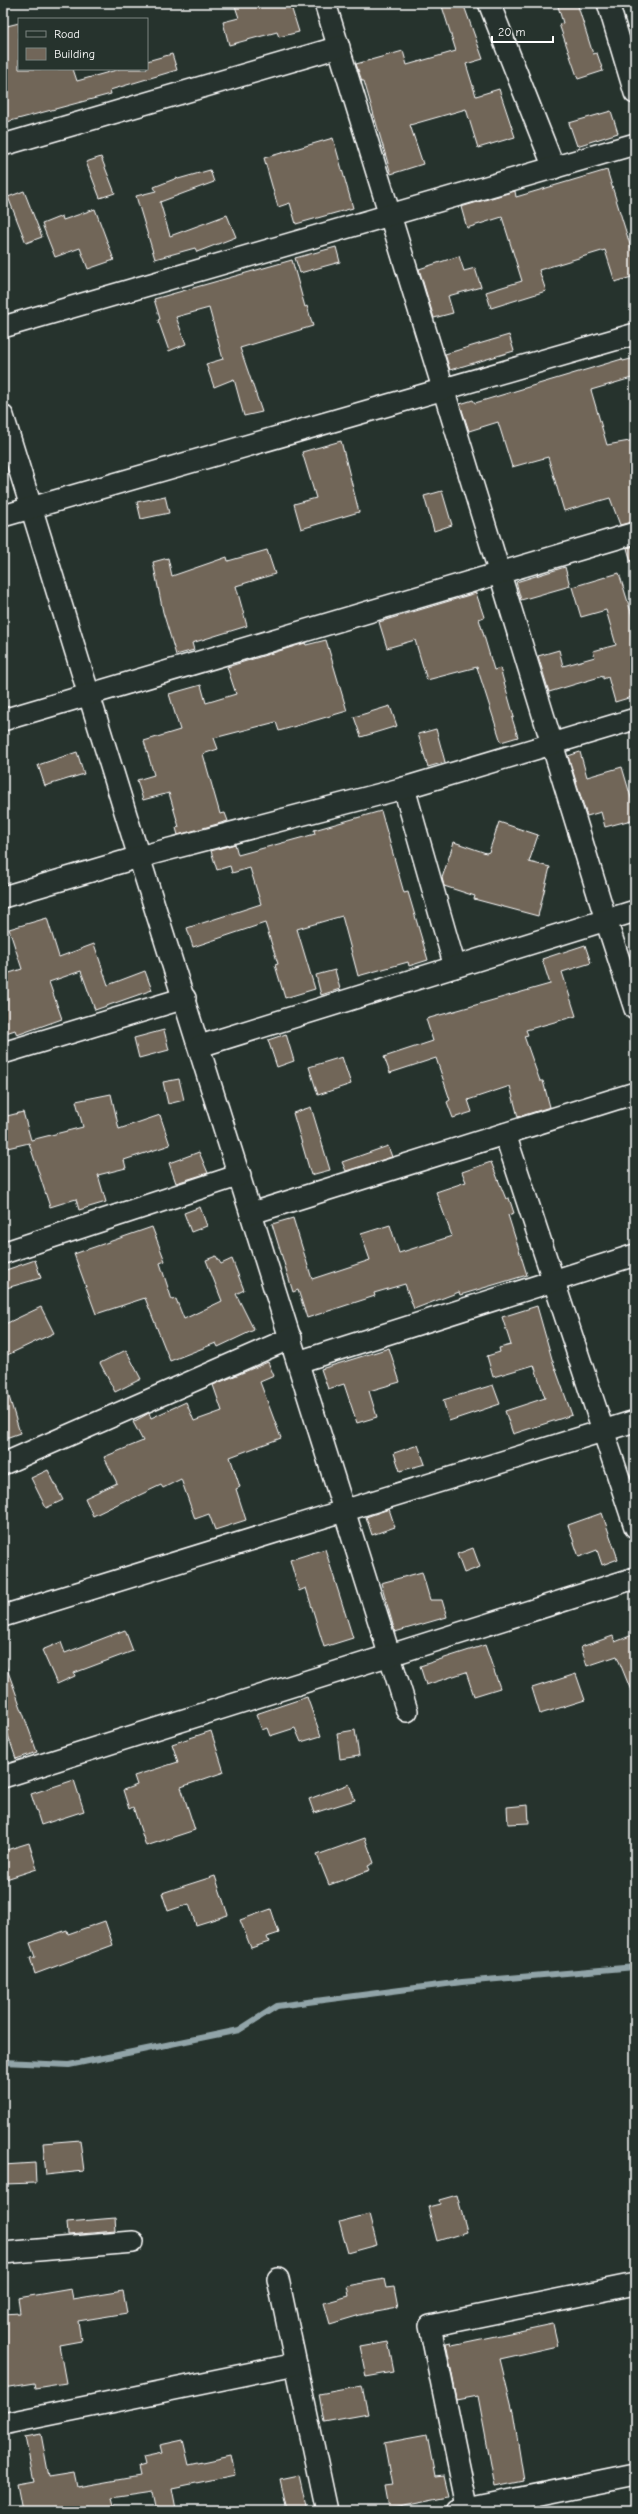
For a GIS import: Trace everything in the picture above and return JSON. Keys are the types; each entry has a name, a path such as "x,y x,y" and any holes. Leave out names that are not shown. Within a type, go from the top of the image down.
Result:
{"street":[{"path":"325,3 606,920 635,1009"},
{"path":"489,3 554,168"},
{"path":"608,3 635,94"},
{"path":"3,145 339,47"},
{"path":"3,327 635,144"},
{"path":"3,516 635,334"},
{"path":"3,416 139,857 200,1046 407,1711"},
{"path":"3,720 635,533"},
{"path":"3,897 139,857 404,788 635,719"},
{"path":"404,788 454,967"},
{"path":"200,1046 635,911"},
{"path":"3,1053 184,998"},
{"path":"252,1213 635,1093"},
{"path":"505,1134 635,1527"},
{"path":"3,1253 240,1175"},
{"path":"298,1362 635,1255"},
{"path":"3,1464 291,1338"},
{"path":"3,1616 635,1421"},
{"path":"3,1777 635,1578"},
{"path":"3,2254 133,2242"},
{"path":"278,2279 327,2511"},
{"path":"635,2284 430,2326 465,2510 635,2475"},
{"path":"3,2424 296,2364"}],"building":[{"path":"234,3 290,3 299,32 279,37 277,32 229,45 223,22 239,18"},
{"path":"441,3 463,3 483,59 466,64 476,96 499,89 515,137 478,148 466,109 410,125 423,164 391,174 364,81 362,81 356,64 403,51 407,65 456,51"},
{"path":"557,3 577,3 593,54 597,53 603,71 578,79 559,24 563,23"},
{"path":"18,23 18,70 73,70 77,81 116,70 148,70 148,61 172,54 177,70 110,90 111,94 3,123 3,27"},
{"path":"611,111 618,133 577,146 569,123"},
{"path":"333,138 353,208 296,224 290,203 278,207 264,158"},
{"path":"101,157 115,193 100,198 86,162"},
{"path":"210,170 214,182 160,202 170,236 227,215 236,237 197,252 195,248 155,259 136,196 156,191 154,187 177,178 178,179"},
{"path":"607,170 631,248 635,247 635,276 615,282 605,250 539,270 546,291 491,308 486,292 522,281 502,217 467,228 461,207 515,191 516,197"},
{"path":"24,191 42,237 26,243 8,197"},
{"path":"95,209 114,260 88,269 80,248 55,257 42,224 62,216 63,220"},
{"path":"336,247 340,262 300,273 295,258"},
{"path":"459,256 464,271 475,268 481,287 448,296 453,313 434,318 419,269"},
{"path":"292,260 305,307 307,306 313,326 240,348 262,412 244,416 234,379 214,387 206,364 223,359 209,308 176,317 186,344 169,351 158,320 160,319 154,299"},
{"path":"509,335 514,351 450,370 445,354"},
{"path":"635,358 635,377 591,390 607,445 635,440 635,459 630,461 635,479 635,521 620,525 610,498 564,511 548,457 512,467 498,422 469,431 460,404 473,400 475,403 622,359 623,361"},
{"path":"341,441 359,512 301,529 294,504 316,498 302,452"},
{"path":"442,491 452,525 434,531 424,496"},
{"path":"165,496 169,513 141,519 137,502"},
{"path":"635,546 635,561 631,562 627,548"},
{"path":"267,550 275,574 236,586 247,626 192,643 194,650 176,655 163,612 153,562 168,558 172,576 227,557 228,561"},
{"path":"565,567 570,586 521,600 516,582"},
{"path":"619,573 635,625 635,696 615,702 608,677 603,679 603,676 549,692 538,656 559,650 563,666 595,657 593,651 616,645 606,610 581,617 572,587"},
{"path":"476,593 484,617 479,619 494,670 500,668 518,737 501,742 477,667 427,680 415,640 387,648 379,622"},
{"path":"326,640 347,711 279,731 276,722 214,738 218,749 203,754 220,814 225,813 228,821 178,835 176,828 179,827 169,793 143,800 137,780 154,775 144,741 180,730 169,694 201,685 206,703 236,694 227,667 305,643 306,645"},
{"path":"390,706 397,726 361,737 354,717"},
{"path":"436,729 445,762 428,767 418,734"},
{"path":"77,752 84,774 45,786 38,765"},
{"path":"580,752 587,777 622,767 632,801 635,800 635,819 605,827 601,812 587,816 568,756"},
{"path":"381,811 404,893 408,892 428,960 409,966 408,962 358,976 342,916 297,929 315,989 285,998 275,965 278,964 265,923 193,947 187,928 261,904 250,868 232,873 230,866 217,870 211,851 235,844 238,855 315,834 314,830"},
{"path":"499,822 538,835 529,862 550,867 538,916 474,899 475,896 444,886 442,878 454,842 486,853 489,852"},
{"path":"47,918 59,957 94,944 108,985 145,971 152,990 95,1010 81,971 49,982 62,1019 17,1035 15,1030 3,1034 3,975 22,969 9,929"},
{"path":"585,945 591,963 562,972 576,1016 526,1030 528,1035 524,1036 540,1081 543,1081 550,1107 518,1117 510,1086 468,1100 472,1112 453,1118 447,1102 450,1100 436,1058 390,1073 384,1057 433,1041 426,1019 550,984 542,959"},
{"path":"335,970 340,989 321,995 316,975"},
{"path":"164,1030 169,1050 139,1058 134,1038"},
{"path":"286,1034 294,1061 277,1067 268,1040"},
{"path":"342,1057 351,1084 318,1095 309,1067"},
{"path":"179,1079 184,1100 168,1104 163,1082"},
{"path":"111,1094 119,1129 160,1115 170,1145 124,1160 126,1168 98,1175 106,1202 79,1210 76,1199 50,1207 29,1143 3,1149 3,1117 23,1112 31,1140 83,1127 76,1101"},
{"path":"311,1107 330,1170 311,1175 293,1113"},
{"path":"388,1146 392,1157 346,1171 342,1162"},
{"path":"199,1152 208,1173 176,1183 169,1163"},
{"path":"491,1162 506,1199 509,1198 514,1213 508,1215 527,1275 460,1295 459,1292 414,1309 405,1284 374,1293 375,1296 307,1318 298,1290 293,1292 272,1224 293,1218 312,1279 370,1260 361,1234 390,1225 399,1253 452,1236 436,1192 466,1182 462,1172"},
{"path":"200,1207 207,1226 191,1232 184,1213"},
{"path":"152,1227 165,1261 160,1263 172,1300 176,1299 184,1319 222,1301 206,1260 216,1256 221,1264 232,1259 244,1290 236,1294 254,1330 218,1347 216,1343 170,1361 145,1298 96,1314 74,1254"},
{"path":"35,1260 41,1278 3,1289 3,1271"},
{"path":"537,1306 552,1359 572,1415 513,1434 505,1411 545,1398 534,1365 493,1377 487,1356 500,1352 499,1348 511,1345 502,1317"},
{"path":"41,1307 54,1333 3,1357 3,1325"},
{"path":"389,1348 400,1382 369,1391 377,1417 357,1423 344,1384 328,1389 321,1369"},
{"path":"126,1350 141,1379 115,1392 100,1363"},
{"path":"268,1362 274,1376 260,1382 281,1438 230,1457 240,1487 236,1489 246,1520 215,1530 209,1514 195,1519 181,1479 163,1488 161,1485 93,1516 85,1498 117,1483 104,1457 143,1441 133,1422 149,1413 151,1418 186,1402 194,1421 222,1411 213,1385"},
{"path":"493,1385 500,1404 449,1421 443,1400"},
{"path":"3,1390 7,1390 20,1433 3,1439"},
{"path":"418,1445 425,1464 400,1471 394,1453"},
{"path":"48,1470 63,1500 46,1508 31,1478"},
{"path":"389,1509 395,1527 372,1535 366,1517"},
{"path":"602,1513 618,1559 602,1565 597,1550 579,1557 568,1525"},
{"path":"473,1548 480,1567 464,1573 457,1554"},
{"path":"325,1549 353,1638 324,1647 306,1588 299,1591 290,1560"},
{"path":"422,1572 430,1600 442,1600 447,1617 395,1632 381,1583"},
{"path":"125,1630 133,1651 74,1673 75,1676 57,1684 42,1650 61,1642 65,1653"},
{"path":"635,1634 634,1698 617,1656 587,1666 581,1647 613,1636 615,1642"},
{"path":"485,1645 500,1688 474,1696 466,1672 426,1685 420,1666"},
{"path":"6,1666 37,1752 16,1759 3,1720 3,1667"},
{"path":"576,1674 585,1700 540,1714 532,1688"},
{"path":"307,1697 321,1736 301,1742 295,1728 270,1736 267,1728 262,1730 256,1714"},
{"path":"355,1730 359,1756 340,1759 337,1733"},
{"path":"211,1731 224,1772 181,1787 195,1830 146,1846 133,1807 129,1809 123,1790 137,1785 134,1776 178,1762 172,1744"},
{"path":"74,1780 84,1811 41,1825 31,1794"},
{"path":"349,1784 355,1800 314,1813 309,1799"},
{"path":"528,1805 529,1823 508,1824 507,1807"},
{"path":"365,1838 374,1863 368,1866 370,1870 329,1885 317,1855"},
{"path":"29,1843 37,1869 3,1880 3,1851"},
{"path":"215,1876 228,1915 196,1925 189,1904 168,1911 162,1893"},
{"path":"271,1909 279,1933 267,1937 269,1942 251,1948 240,1920"},
{"path":"105,1921 113,1945 35,1974 30,1958 35,1957 30,1943 67,1930 68,1934"},
{"path":"80,2140 84,2171 46,2175 43,2143"},
{"path":"35,2163 36,2183 3,2184 3,2165"},
{"path":"457,2195 467,2232 437,2241 428,2207 440,2204 439,2200"},
{"path":"369,2214 377,2245 348,2253 339,2222"},
{"path":"115,2218 116,2231 68,2235 67,2222"},
{"path":"384,2279 386,2288 394,2287 398,2308 360,2315 330,2324 324,2303 349,2296 347,2286"},
{"path":"71,2289 73,2299 123,2291 127,2313 78,2321 81,2341 59,2345 66,2383 35,2388 34,2383 3,2388 3,2314 20,2313 18,2298"},
{"path":"553,2324 558,2346 500,2359 513,2412 524,2481 495,2487 478,2396 457,2400 446,2343 451,2342 452,2345"},
{"path":"388,2342 394,2372 366,2377 360,2347"},
{"path":"362,2386 368,2414 324,2422 319,2394"},
{"path":"41,2434 49,2477 74,2473 77,2487 140,2476 138,2467 145,2465 143,2457 162,2453 160,2445 183,2440 189,2465 231,2456 235,2475 172,2488 176,2509 166,2511 157,2511 153,2492 112,2498 115,2511 22,2511 17,2484 34,2481 25,2437"},
{"path":"427,2435 435,2477 444,2476 449,2497 388,2509 384,2487 392,2486 384,2443"},
{"path":"299,2475 307,2511 287,2511 280,2479"}],"waterway":[{"path":"3,2062 69,2065 239,2030 277,2006 462,1982 635,1967"}]}
